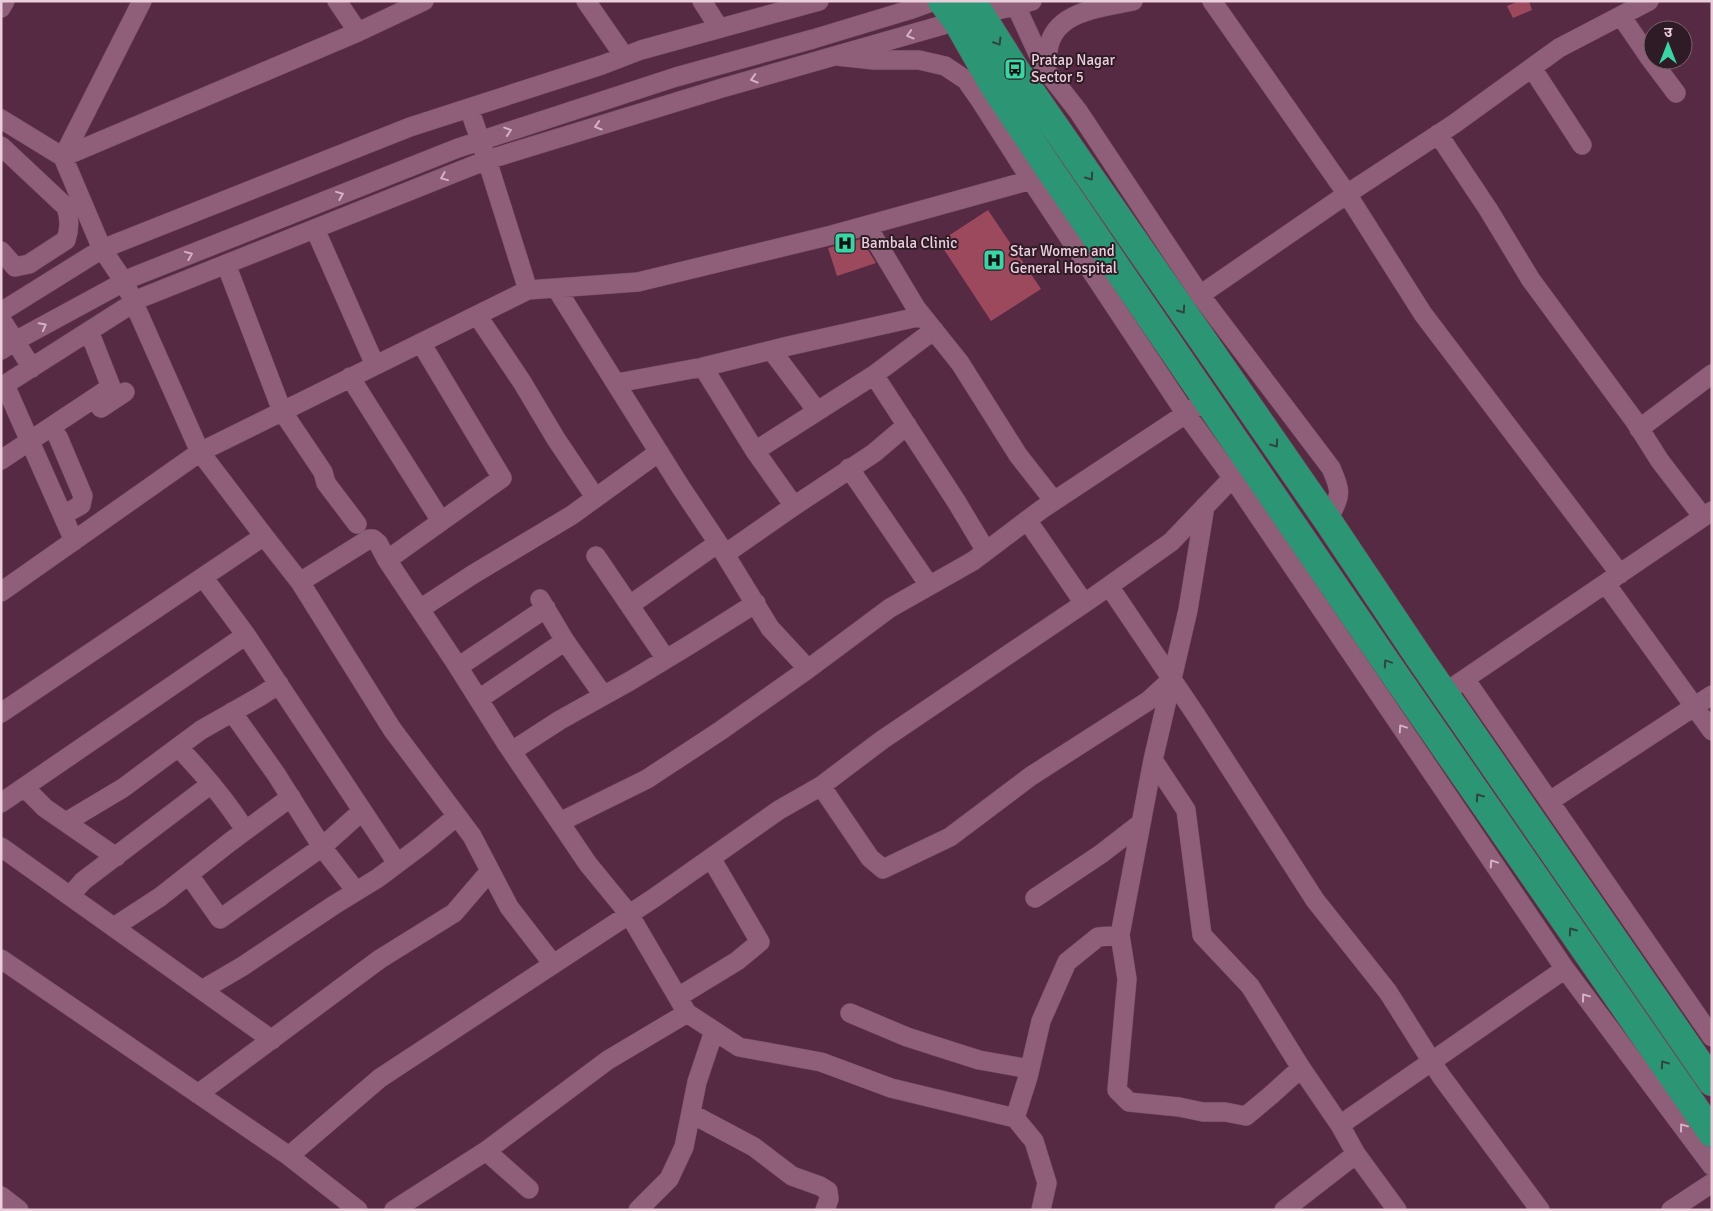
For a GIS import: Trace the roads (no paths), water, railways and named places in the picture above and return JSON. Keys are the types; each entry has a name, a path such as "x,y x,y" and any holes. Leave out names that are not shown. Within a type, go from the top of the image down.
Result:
{"highway":[{"path":"963,10 994,86 1041,175 1197,407 1241,469 1386,662 1712,1133"},
{"path":"963,10 1015,69 1328,520 1455,686 1712,1082"}],"street":[{"path":"1,8 5,1"},
{"path":"63,157 142,1"},
{"path":"336,1 358,32"},
{"path":"63,157 358,32 424,1"},
{"path":"586,1 624,56"},
{"path":"702,1 719,28"},
{"path":"1,312 102,248 410,127 624,56 819,1"},
{"path":"8,346 133,277 480,140 676,77 813,39 934,1"},
{"path":"1046,69 1050,42 1056,29 1069,19 1084,12 1133,1"},
{"path":"1212,1 1347,194 1423,314 1613,579 1712,731"},
{"path":"1200,295 1438,134 1559,48 1649,1"},
{"path":"74,541 3,386 141,298 487,160 722,88 837,56 963,10 1024,4 1046,69 1078,110 1200,295 1331,468 1340,489 1328,520"},
{"path":"1621,16 1676,94"},
{"path":"1,592 200,452 528,290 638,282 867,226 1041,175 966,80 945,66 919,60 874,60 837,56"},
{"path":"1532,68 1582,145"},
{"path":"469,108 528,290"},
{"path":"1,119 63,157 102,248 125,283 134,302 200,452 300,582 392,729 472,836 509,907 553,964"},
{"path":"1438,134 1488,209 1531,280 1660,461 1707,514 1455,686 1550,801 1712,1036"},
{"path":"1,146 66,206 70,218 66,240 29,264 8,272 1,251"},
{"path":"867,226 916,308 960,362 1018,456 1054,501"},
{"path":"315,229 375,365"},
{"path":"66,240 86,259"},
{"path":"226,264 282,411 323,472 326,483 357,524"},
{"path":"556,288 770,628 808,669"},
{"path":"477,315 522,382 556,439 596,497"},
{"path":"1,319 8,346 32,368"},
{"path":"617,383 703,367 772,350 928,323"},
{"path":"755,451 874,375 928,323"},
{"path":"32,446 111,387 89,331"},
{"path":"387,560 502,478 421,343"},
{"path":"772,350 817,411"},
{"path":"703,367 755,451 794,506"},
{"path":"1639,429 1712,374"},
{"path":"874,375 986,551"},
{"path":"350,377 441,521"},
{"path":"1,460 58,437 125,392"},
{"path":"560,822 647,778 720,731 890,608 973,561 1054,501 1197,407"},
{"path":"630,605 794,506 874,453 907,426"},
{"path":"58,437 84,496 81,505 63,515"},
{"path":"420,609 572,514 659,452"},
{"path":"850,468 929,585"},
{"path":"289,1156 380,1078 629,914 779,810 821,786 898,729 1110,586 1171,542 1241,469 1565,969 1712,1166"},
{"path":"1205,506 1188,610 1152,760 1120,935 1127,979 1116,1090 1130,1102 1246,1116 1300,1068"},
{"path":"1027,520 1084,603"},
{"path":"1,714 264,536"},
{"path":"300,582 369,539 372,538 378,543 387,560 588,864 629,914 688,1013 739,1047 821,1062 891,1088 1015,1118 1034,1141 1047,1183 1041,1210"},
{"path":"596,556 666,659"},
{"path":"203,577 246,634 397,863"},
{"path":"1110,586 1315,900 1388,992 1431,1061 1540,1210"},
{"path":"512,751 756,603"},
{"path":"458,667 543,604 565,641 603,695"},
{"path":"1,803 246,634"},
{"path":"478,699 565,641"},
{"path":"821,786 870,858 883,869 950,837 1032,776 1148,700 1172,679"},
{"path":"66,822 123,788 201,730 279,684"},
{"path":"1550,801 1712,695"},
{"path":"232,712 291,797 322,847 356,891"},
{"path":"178,747 233,811 245,830"},
{"path":"1152,760 1186,810 1202,935 1250,986 1300,1068 1340,1125 1356,1154 1397,1210"},
{"path":"70,896 84,881 211,784"},
{"path":"24,787 45,808 116,856"},
{"path":"114,927 190,875 245,830 291,797"},
{"path":"190,875 220,919 322,847 362,811"},
{"path":"202,990 378,878 457,816"},
{"path":"1035,898 1101,854 1141,823"},
{"path":"1,847 272,1040"},
{"path":"678,996 737,961 760,942 710,858"},
{"path":"198,1094 380,959 454,913 490,871"},
{"path":"1015,1118 1030,1068 1041,1021 1067,962 1098,937 1120,935"},
{"path":"1,959 289,1156 358,1210"},
{"path":"1340,1125 1565,969"},
{"path":"394,1210 486,1151 608,1060 688,1013"},
{"path":"850,1013 907,1037 979,1060 1030,1068"},
{"path":"638,1210 668,1179 684,1148 697,1082 714,1031"},
{"path":"692,1114 754,1146 792,1176 820,1186 828,1191 829,1199 825,1210"},
{"path":"486,1151 529,1189"},
{"path":"1284,1210 1356,1154"},
{"path":"1671,1210 1712,1183"},
{"path":"1,1196 19,1210"}],"place":[{"name":"Pratap Nagar Sector 5","path":"1015,69"},
{"name":"Bambala Clinic","path":"845,243"},
{"name":"Star Women and General Hospital","path":"994,260"}]}
